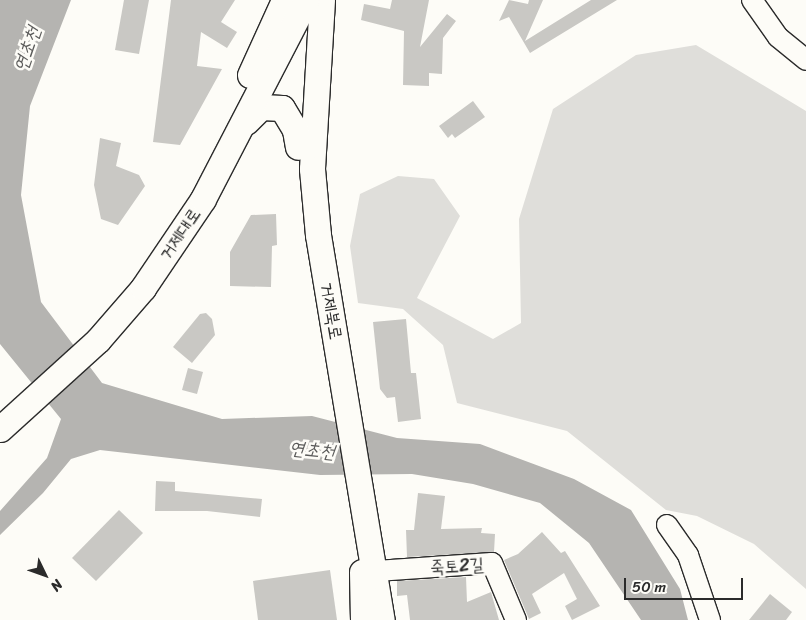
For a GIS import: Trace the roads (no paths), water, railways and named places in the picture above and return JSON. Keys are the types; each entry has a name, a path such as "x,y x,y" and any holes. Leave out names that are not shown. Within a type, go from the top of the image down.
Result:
{"main road":[{"name":"거제대로","path":"97,330 191,192 217,145 284,0"},
{"name":"거제대로","path":"0,429 12,406 97,330 173,245 241,128 307,0"},
{"name":"거제북로","path":"307,0 298,148 302,234 337,396 369,572 382,620"},
{"name":"거제북로","path":"322,0 312,169 337,396"},
{"path":"241,128 261,107 282,108 295,130 298,148"},
{"name":"거제북로","path":"363,620 369,572"}],"street":[{"path":"752,0 778,37 806,60"},
{"path":"667,525 688,556 710,620"},
{"name":"죽토2길","path":"369,572 492,563 516,620"}],"water":[{"name":"연초천","path":"0,0 71,0 30,106 21,195 41,302 102,383 222,419 312,416 397,438 480,444 574,479 631,510 680,589 688,620 641,620 589,543 540,503 473,484 412,474 320,475 100,450 71,459 43,493 0,535 0,511 47,458 61,419 0,344"}]}
